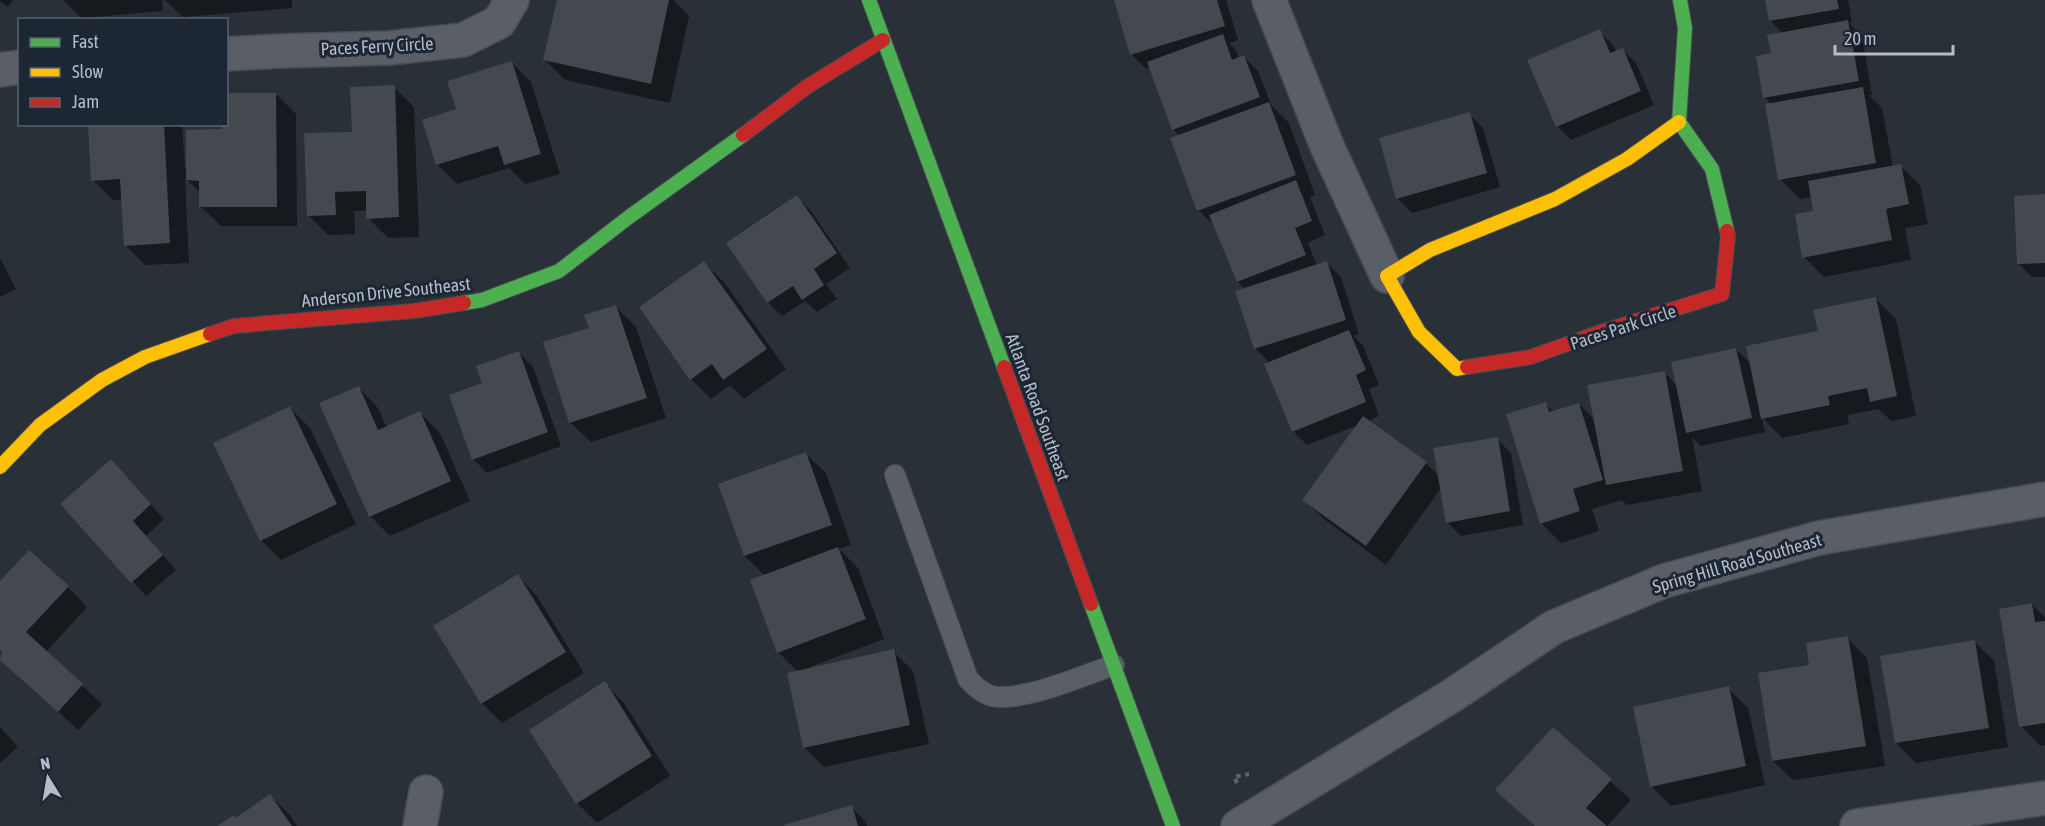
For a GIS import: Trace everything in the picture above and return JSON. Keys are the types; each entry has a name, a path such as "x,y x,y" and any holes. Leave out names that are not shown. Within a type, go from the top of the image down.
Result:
{"street":[{"name":"Paces Ferry Circle","path":"228,54 389,48 463,39 499,22 512,0"},
{"name":"Atlanta Road Southeast","path":"869,0 1173,826"},
{"name":"Paces Park Circle","path":"1269,0 1327,146 1388,276 1419,332 1457,369 1532,357 1598,333 1722,294 1728,237 1712,169 1679,122"},
{"path":"1388,276 1430,250 1555,199 1627,159 1679,122 1685,28 1680,0"},
{"name":"Anderson Drive Southeast","path":"0,467 40,425 102,380 145,357 234,326 414,311 482,300 559,271 808,86 883,40"},
{"path":"0,70 18,67"},
{"name":"Spring Hill Road Southeast","path":"1238,826 1453,695 1554,627 1664,581 1819,538 2045,499"},
{"path":"420,826 426,792"},
{"path":"1857,826 2045,798"}],"lane":[{"path":"895,475 968,679 980,691 998,697 1031,692 1114,665"}],"building":[{"path":"557,0 669,0 651,84 543,60"},
{"path":"1114,0 1217,0 1225,26 1130,55"},
{"path":"1765,0 1837,0 1839,9 1769,21"},
{"path":"1848,20 1859,81 1763,98 1756,56 1771,53 1767,35"},
{"path":"1600,29 1610,53 1623,48 1641,91 1556,127 1527,60"},
{"path":"1223,34 1232,60 1244,55 1260,97 1172,130 1147,62"},
{"path":"512,61 541,154 504,165 498,146 436,165 422,120 456,109 447,81"},
{"path":"395,85 399,217 366,219 366,191 335,192 336,215 307,216 304,133 352,132 350,87"},
{"path":"1863,87 1876,163 1778,180 1765,104"},
{"path":"228,93 276,93 277,207 199,207 199,181 186,180 186,130 222,129 222,126 228,126"},
{"path":"1269,102 1296,175 1197,211 1170,138"},
{"path":"1470,112 1487,173 1396,199 1379,138"},
{"path":"88,126 164,126 170,243 124,246 120,179 91,181"},
{"path":"1901,164 1909,204 1886,209 1892,240 1802,258 1795,214 1813,211 1808,181"},
{"path":"1296,180 1312,221 1295,228 1306,255 1237,282 1209,215"},
{"path":"2045,194 2045,263 2017,264 2014,196"},
{"path":"797,195 837,253 814,269 824,285 802,300 793,286 767,303 726,243"},
{"path":"704,261 767,349 723,380 712,364 690,380 639,307"},
{"path":"1327,261 1346,320 1254,349 1235,291"},
{"path":"1876,297 1897,396 1870,402 1867,388 1828,396 1830,405 1761,419 1746,346 1818,331 1813,310"},
{"path":"616,305 647,398 569,423 543,342 589,328 584,315"},
{"path":"1349,330 1366,370 1356,375 1366,402 1292,432 1264,364"},
{"path":"1736,348 1752,418 1686,433 1671,362"},
{"path":"519,351 548,432 472,460 449,395 482,383 476,366"},
{"path":"1665,371 1683,471 1606,485 1587,385"},
{"path":"359,386 378,430 420,411 451,481 369,517 319,403"},
{"path":"1546,402 1549,412 1579,403 1603,480 1573,489 1580,511 1540,524 1506,414"},
{"path":"290,406 337,504 260,541 213,443"},
{"path":"1363,416 1427,462 1366,546 1302,500"},
{"path":"1498,437 1510,511 1446,523 1433,448"},
{"path":"806,452 832,525 744,556 718,484"},
{"path":"111,459 151,504 133,521 163,555 131,583 60,504"},
{"path":"838,547 866,619 777,653 750,580"},
{"path":"29,550 69,586 26,632 83,684 58,712 0,660 2,651 0,650 0,581"},
{"path":"518,574 566,652 481,704 433,626"},
{"path":"2032,603 2035,622 2045,621 2045,723 2019,727 1999,609"},
{"path":"1848,636 1866,746 1772,761 1758,673 1809,665 1806,643"},
{"path":"1975,640 1989,728 1895,743 1880,656"},
{"path":"894,649 910,725 803,748 787,673"},
{"path":"605,681 652,756 576,804 529,730"},
{"path":"1729,686 1746,766 1650,787 1633,707"},
{"path":"1553,727 1612,779 1586,808 1607,826 1535,826 1495,790"},
{"path":"270,794 292,826 217,826 234,815 236,818"},
{"path":"852,805 858,826 784,826 784,825"}],"traffic: fast":[{"path":"869,0 1004,367"},
{"path":"1680,0 1685,28 1679,122 1712,169 1727,231"},
{"path":"464,303 482,300 559,271 629,217 743,135"},
{"path":"1091,604 1173,826"}],"traffic: slow":[{"path":"1467,367 1457,369 1419,332 1387,276 1430,250 1555,199 1627,159 1679,122"},
{"path":"0,467 40,425 102,380 145,357 210,334"}],"traffic: jam":[{"path":"743,135 808,86 883,40"},
{"path":"1467,367 1531,357 1598,333 1722,294 1727,231"},
{"path":"210,334 234,326 414,311 464,303"},
{"path":"1004,367 1091,604"}]}
